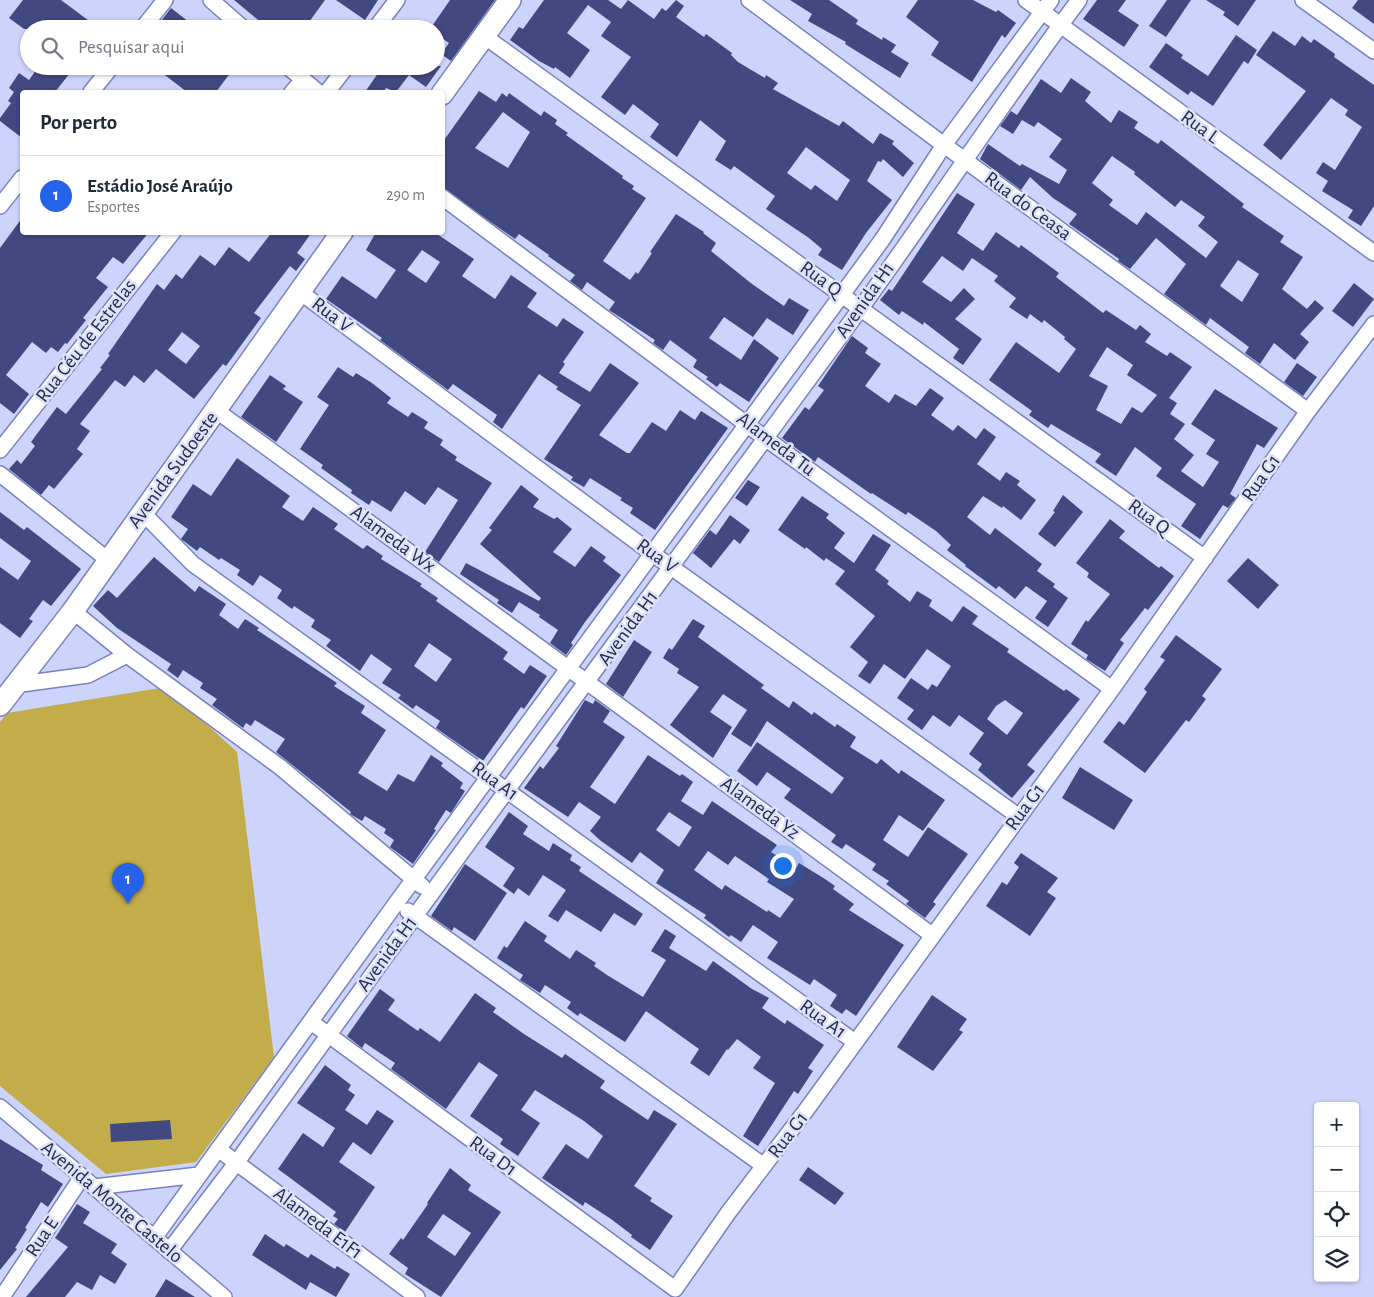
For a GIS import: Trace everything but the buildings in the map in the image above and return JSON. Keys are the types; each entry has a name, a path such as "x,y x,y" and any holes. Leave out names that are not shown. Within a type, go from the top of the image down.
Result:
{"street":[{"path":"149,20 166,0"},
{"path":"211,0 234,20"},
{"path":"382,20 397,0"},
{"path":"445,90 510,0"},
{"name":"Rua do Ceasa","path":"749,0 944,146 1308,411"},
{"name":"Rua L","path":"1026,0 1047,6 1060,25 1374,254"},
{"name":"Avenida H1","path":"169,1251 237,1162 432,892 672,567 861,307 964,159 1079,0"},
{"path":"1303,0 1374,51"},
{"name":"Avenida H1","path":"154,1238 397,902 882,240 944,146 1047,6"},
{"name":"Rua Q","path":"484,36 861,307 1205,558"},
{"path":"93,90 105,75"},
{"path":"297,75 316,90"},
{"path":"329,90 340,75"},
{"path":"294,90 303,80"},
{"path":"0,206 20,181"},
{"name":"Alameda Tu","path":"445,199 748,423 765,438 1112,688"},
{"name":"Rua Céu de Estrelas","path":"0,450 171,235"},
{"name":"Avenida Sudoeste","path":"0,705 73,611 142,512 217,411 340,235"},
{"name":"Rua V","path":"300,292 653,554 1018,816"},
{"name":"Rua G1","path":"675,1289 728,1213 855,1042 1112,688 1308,411 1374,324"},
{"name":"Alameda Wx","path":"217,411 589,681"},
{"path":"0,474 108,560"},
{"name":"Rua A1","path":"142,512 193,564 855,1042"},
{"path":"73,611 128,655 280,767 414,881 432,892"},
{"path":"14,685 88,675 128,655"},
{"name":"Alameda Yz","path":"589,681 932,935"},
{"path":"397,902 764,1166"},
{"name":"Rua D1","path":"311,1022 675,1289"},
{"name":"Avenida Monte Castelo","path":"0,1107 224,1297"},
{"name":"Alameda E1F1","path":"218,1149 417,1297"},
{"path":"94,1187 199,1175"},
{"name":"Rua E","path":"2,1297 82,1177"}],"shaded area":[{"path":"166,687 237,752 274,1057 196,1162 106,1174 0,1086 0,722 7,713"}],"place":[{"name":"Estádio José Araújo","path":"128,904"}]}
